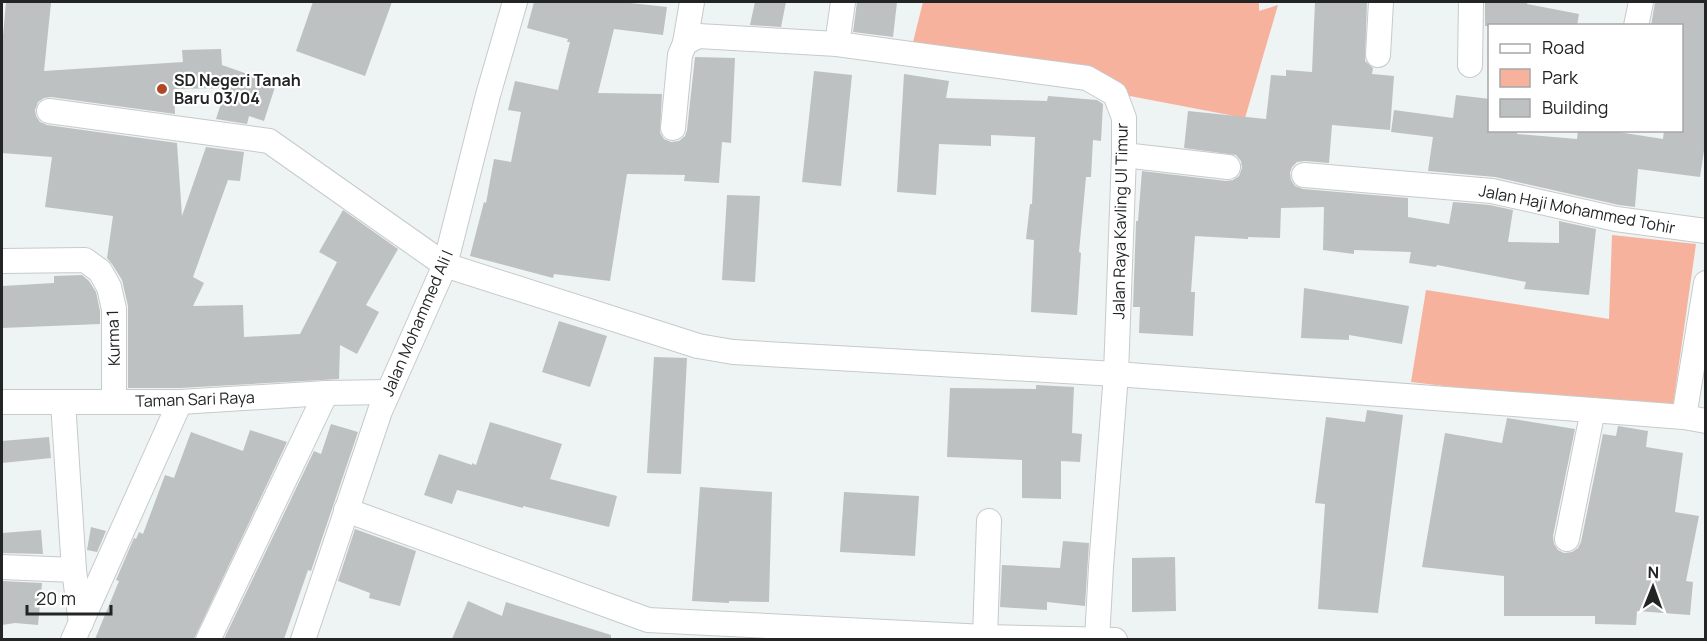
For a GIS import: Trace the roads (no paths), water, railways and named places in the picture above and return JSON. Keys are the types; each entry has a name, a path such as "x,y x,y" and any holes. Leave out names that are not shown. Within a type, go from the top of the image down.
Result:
{"street":[{"name":"Jalan Mohammed Ali I","path":"303,639 380,411 445,265 488,95 515,2"},
{"path":"674,128 680,55 685,43 692,2"},
{"path":"837,44 843,2"},
{"path":"1378,55 1381,2"},
{"path":"1470,65 1471,2"},
{"path":"1636,24 1641,2"},
{"name":"Jalan Raya Kavling Ul Timur","path":"685,43 698,36 837,44 1087,78 1115,94 1124,118 1124,155 1116,374 1101,567 1098,639"},
{"path":"49,111 269,141 445,265 698,346 743,352 1116,374 1695,419 1706,283"},
{"path":"1124,155 1228,167"},
{"name":"Jalan Haji Mohammed Tohir","path":"1304,175 1492,191 1616,219 1706,231"},
{"name":"Kurma 1","path":"2,261 85,260 100,271 109,287 114,309 114,401"},
{"name":"Taman Sari Raya","path":"2,402 180,402 326,393 388,392"},
{"path":"208,639 326,393"},
{"path":"63,402 77,632"},
{"path":"77,632 180,402"},
{"path":"1567,539 1593,410"},
{"path":"346,510 648,620 985,637 1115,639"},
{"path":"985,637 989,521"},
{"path":"2,567 74,570"}],"place":[{"name":"SD Negeri Tanah Baru 03/04","path":"162,89"}]}
